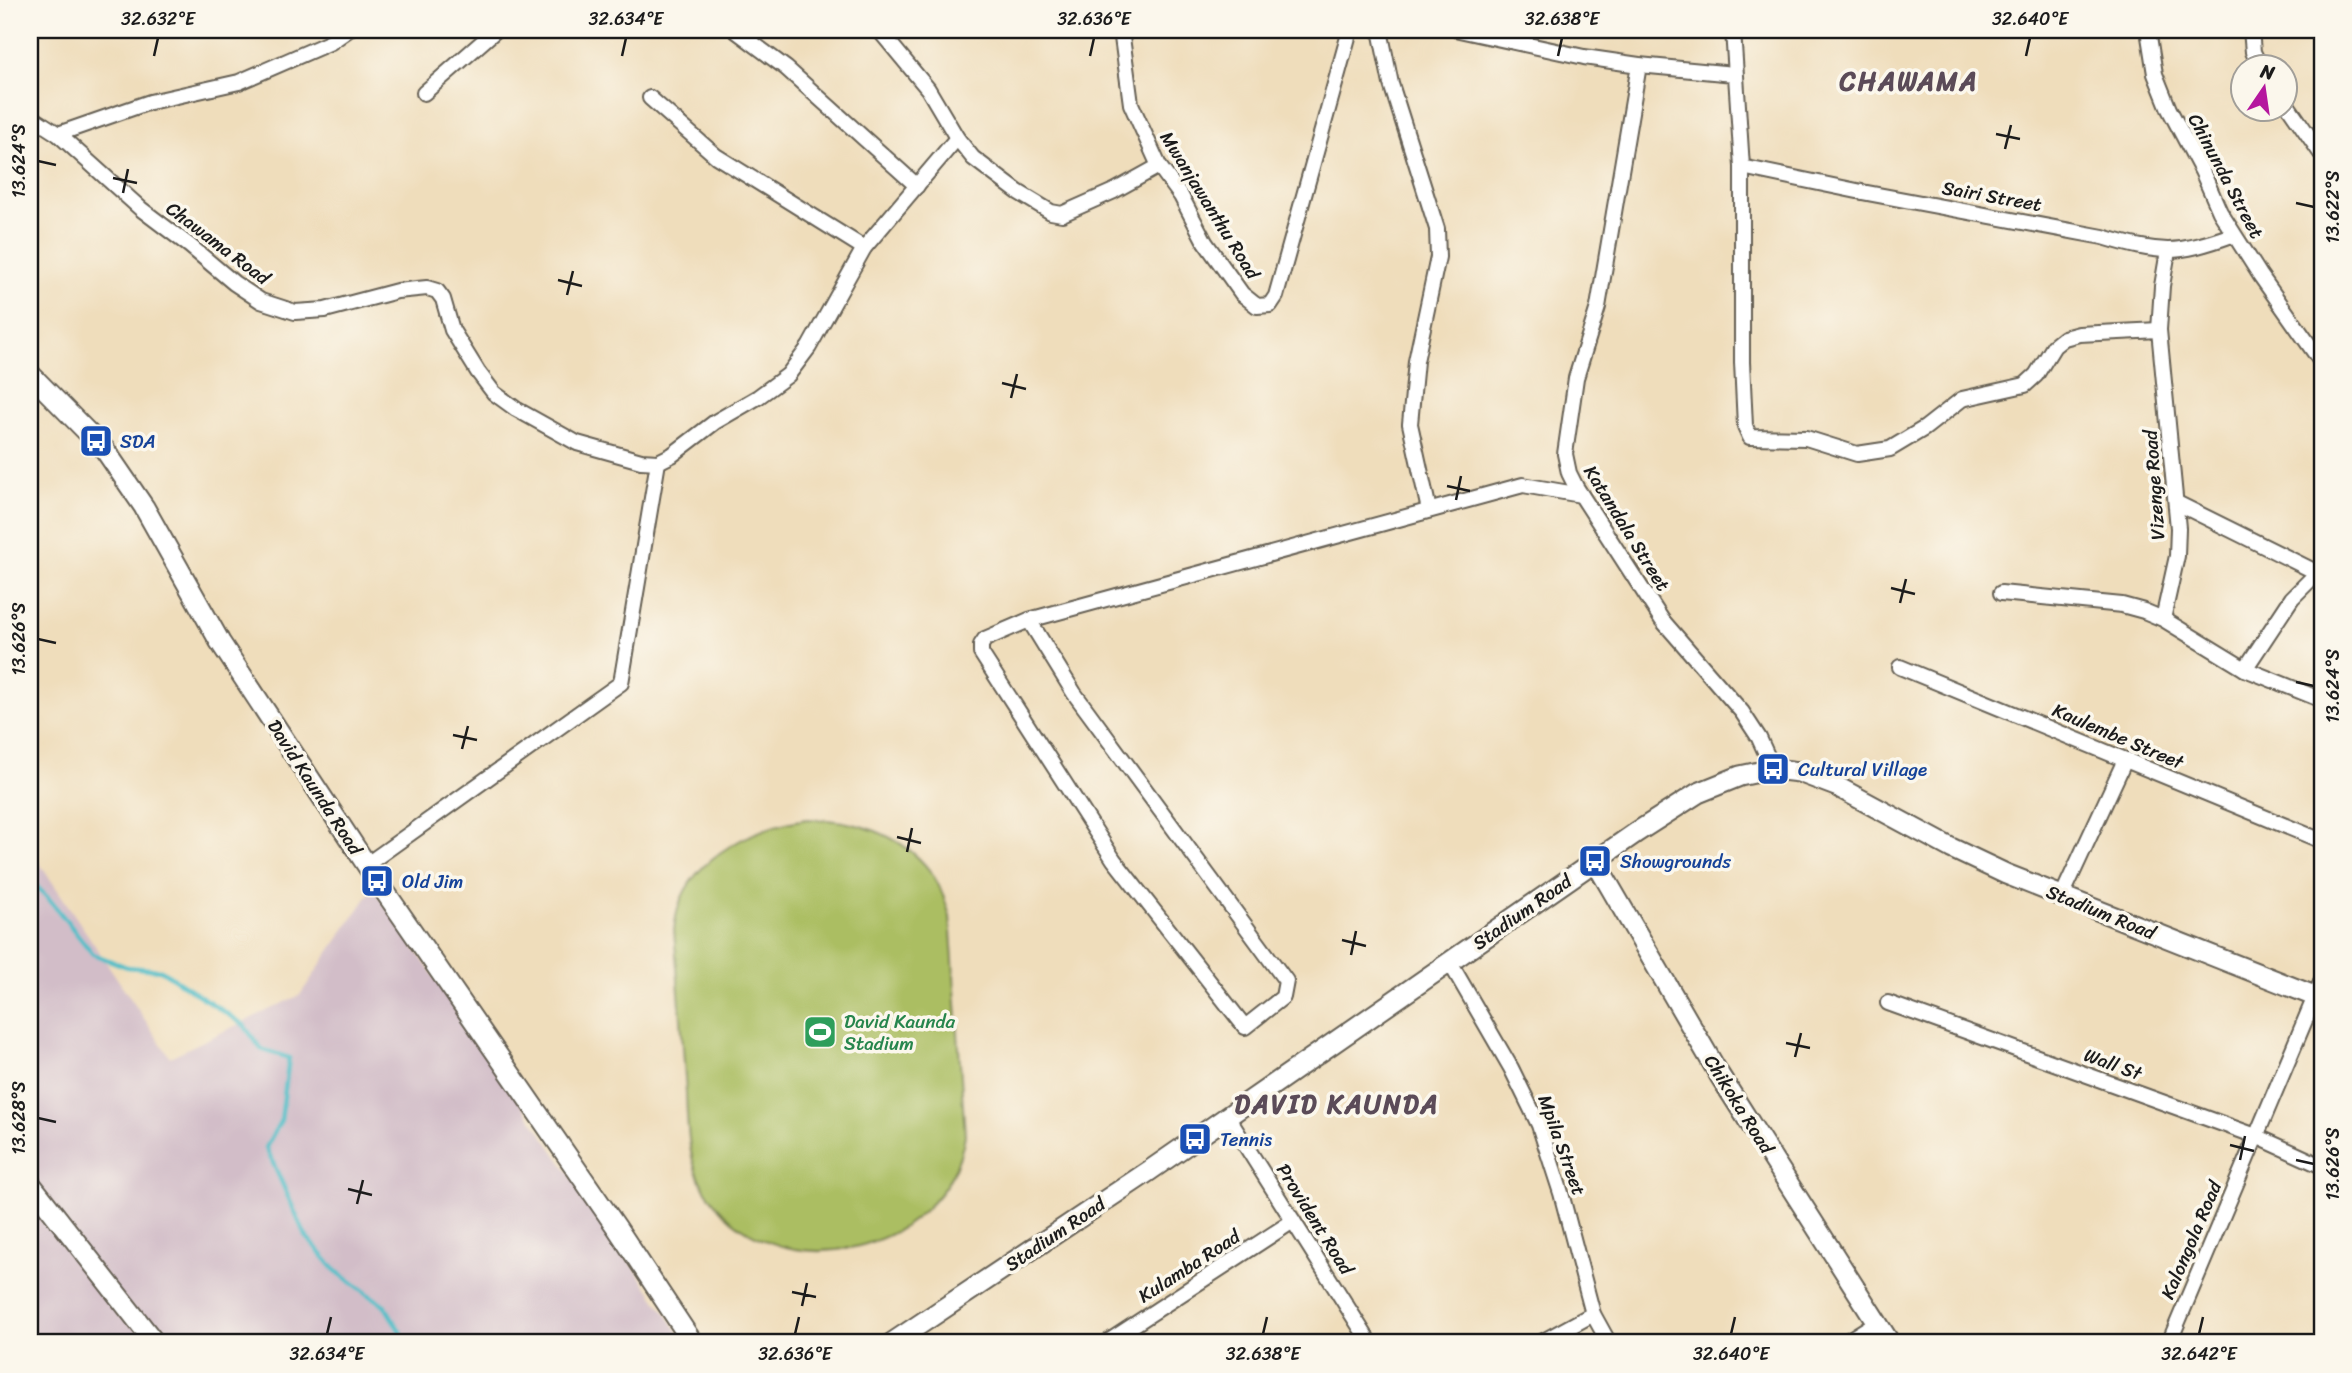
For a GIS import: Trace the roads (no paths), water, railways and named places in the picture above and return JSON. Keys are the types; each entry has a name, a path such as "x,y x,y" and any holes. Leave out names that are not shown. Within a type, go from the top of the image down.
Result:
{"street":[{"path":"58,134 150,102 239,82 331,42 348,30"},
{"path":"424,93 496,30"},
{"path":"735,30 786,68 917,186"},
{"path":"879,30 928,89 957,138 973,158 1018,192 1051,212 1062,214 1114,191 1159,166"},
{"name":"Mwanjawanthu Road","path":"1121,30 1131,104 1159,166 1181,196 1205,242 1242,294 1257,306 1270,305 1274,301 1350,30"},
{"path":"1380,30 1391,84 1439,242 1416,362 1410,424 1429,509"},
{"path":"1460,30 1584,58 1734,74"},
{"path":"1732,30 1742,167 1742,362 1745,426 1750,437 1806,438 1857,454 1890,449 1925,428 1962,399 2025,385 2036,375 2054,346 2064,338 2079,334 2159,330"},
{"name":"Chinunda Street","path":"2148,30 2155,74 2169,109 2232,235 2322,363"},
{"path":"2251,30 2253,52"},
{"name":"Katandala Street","path":"1639,65 1598,307 1576,378 1565,454 1569,473 1581,495 1662,620 1742,712 1759,738 1773,769"},
{"path":"650,98 716,156 864,248"},
{"name":"Chawama Road","path":"30,116 58,134 141,209 234,283 261,301 295,312 325,310 397,291 427,288 438,291 452,330 494,393 516,409 577,443 641,461 665,458"},
{"path":"2299,122 2322,155"},
{"path":"366,864 621,683 665,458 788,375 809,348 864,248 957,138"},
{"name":"Sairi Street","path":"1742,167 2090,234 2137,247 2168,251 2197,248 2232,235"},
{"name":"Vizenge Road","path":"2163,619 2178,556 2177,503 2159,330 2168,251"},
{"name":"David Kaunda Road","path":"30,374 106,450 144,508 220,642 366,864 693,1343"},
{"path":"1029,620 1074,693 1286,981 1283,997 1245,1027 1114,860 981,653 981,645 985,639 1029,620 1523,485 1581,495"},
{"path":"2177,503 2319,570 2292,598 2245,669"},
{"path":"2001,593 2122,605 2163,619 2245,669 2322,700"},
{"name":"Kaulembe Street","path":"1900,667 2322,841"},
{"path":"2062,896 2125,760"},
{"name":"Stadium Road","path":"892,1343 1227,1116 1595,861 1698,793 1740,776 1773,769 1799,772 1836,786 1951,848 2006,874 2320,992"},
{"name":"Chikoka Road","path":"1595,861 1720,1076 1890,1343"},
{"name":"Mpila Street","path":"1449,961 1511,1068 1539,1125 1561,1193 1593,1314 1609,1343"},
{"name":"Kalongola Road","path":"2169,1343 2320,992"},
{"name":"Wall St","path":"1888,1003 2256,1136 2322,1166"},
{"name":"Provident Road","path":"1227,1116 1370,1343"},
{"path":"30,1183 155,1343"},
{"name":"Kulamba Road","path":"1107,1343 1293,1221"},
{"path":"1540,1343 1593,1314"},
{"path":"1844,1343 1877,1323"}],"waterway":[{"path":"30,880 49,899 93,954 127,967 161,970 244,1025 261,1049 289,1058 281,1120 266,1147 305,1235 336,1271 385,1306 407,1343"}],"place":[{"name":"SDA","path":"96,441"},
{"name":"Cultural Village","path":"1773,769"},
{"name":"Showgrounds","path":"1595,861"},
{"name":"Old Jim","path":"377,881"},
{"name":"David Kaunda Stadium","path":"820,1032"},
{"name":"Tennis","path":"1195,1139"}],"district":[{"name":"CHAWAMA","path":"1909,81"},
{"name":"DAVID KAUNDA","path":"1337,1104"}]}
